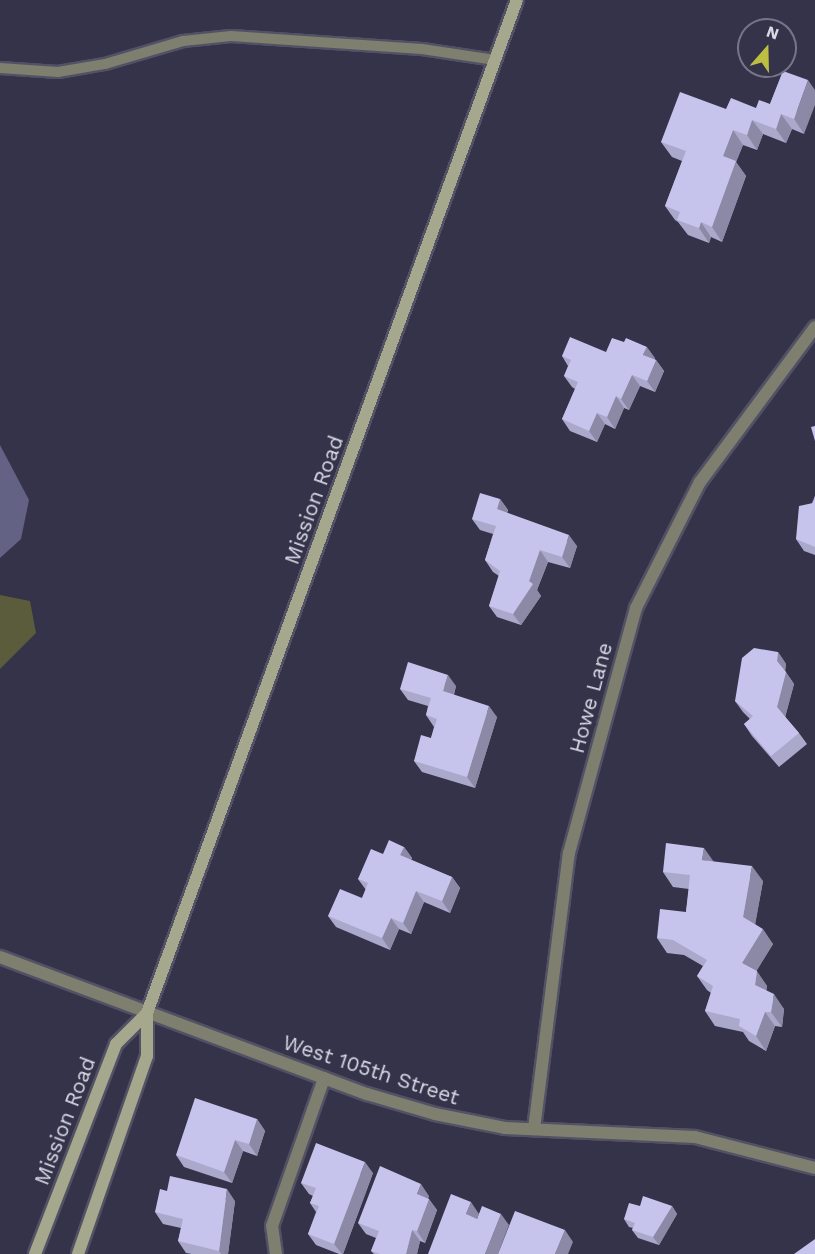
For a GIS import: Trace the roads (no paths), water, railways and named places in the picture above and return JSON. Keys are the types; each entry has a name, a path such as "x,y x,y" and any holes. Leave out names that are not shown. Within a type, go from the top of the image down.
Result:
{"main road":[{"name":"Mission Road","path":"83,1251 147,1056 147,1013 517,0"},
{"name":"Mission Road","path":"35,1254 116,1044 147,1013"}],"street":[{"name":"Howe Lane","path":"534,1129 569,853 636,608 700,482 815,327"},
{"name":"West 105th Street","path":"0,957 324,1078 435,1114 534,1129 694,1137 815,1168"},
{"path":"276,1254 272,1226 324,1078"}],"lane":[{"path":"0,68 58,72 105,64 183,40 231,36 422,49 495,60"}]}
